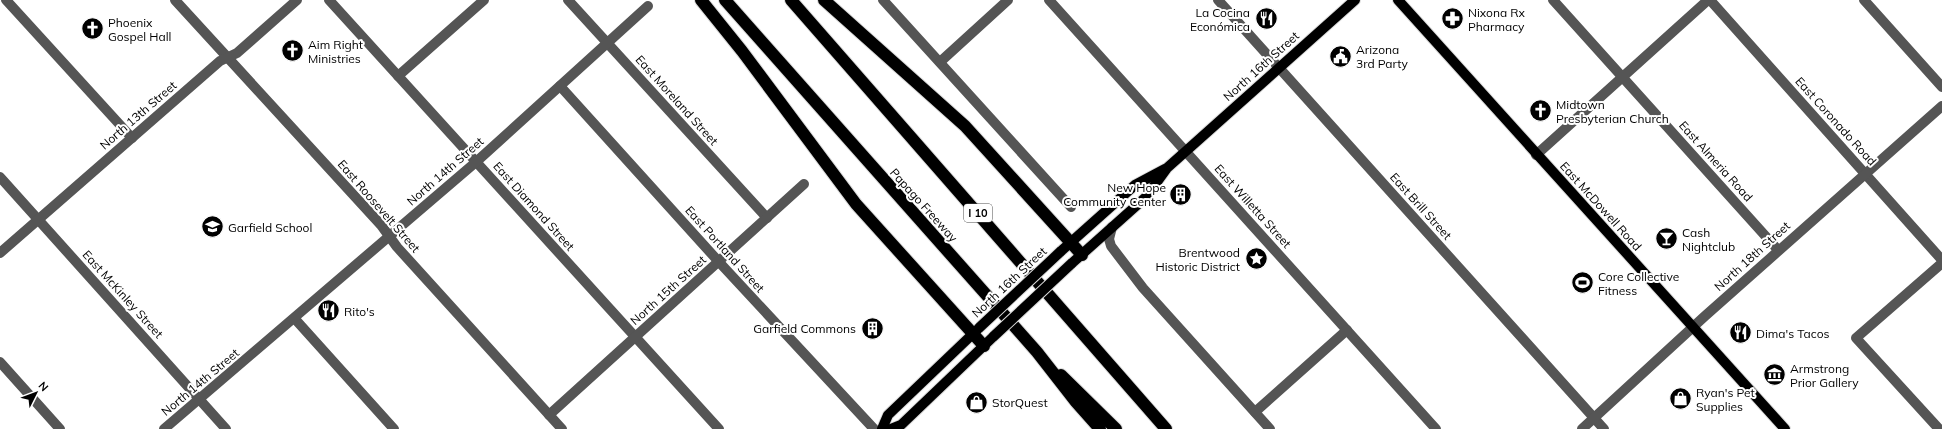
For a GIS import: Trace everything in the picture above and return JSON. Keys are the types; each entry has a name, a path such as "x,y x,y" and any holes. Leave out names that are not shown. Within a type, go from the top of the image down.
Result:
{"highway":[{"path":"701,0 742,51 856,204 976,331 984,346"},
{"name":"Papago Freeway","path":"725,0 1037,352 1100,429"},
{"name":"I 10","path":"791,0 1165,428"},
{"path":"824,0 965,126 1082,255"},
{"path":"1037,352 1080,391 1116,429"}],"main road":[{"name":"North 16th Street","path":"891,429 901,424 1071,264 1146,197 1167,168 1355,0"},
{"name":"East McDowell Road","path":"1398,0 1785,429"},
{"name":"North 16th Street","path":"882,429 888,415 1060,252 1135,185 1167,168"}],"street":[{"path":"6,0 132,138"},
{"name":"East Roosevelt Street","path":"176,0 390,237 397,248 562,429"},
{"name":"North 13th Street","path":"0,253 220,61 237,53 297,0"},
{"name":"East Diamond Street","path":"329,0 719,429"},
{"path":"398,76 484,0"},
{"name":"East Moreland Street","path":"568,0 766,218"},
{"path":"884,0 1071,207"},
{"path":"940,62 1008,0"},
{"name":"East Willetta Street","path":"1049,0 1436,429"},
{"name":"East Brill Street","path":"1218,0 1604,429"},
{"name":"East Almeria Road","path":"1553,0 1778,250"},
{"path":"1536,154 1709,0"},
{"name":"East Coronado Road","path":"1709,0 1942,260"},
{"path":"1864,0 1942,87"},
{"name":"North 14th Street","path":"164,429 295,319 476,162 648,6"},
{"name":"East Portland Street","path":"560,86 719,262 874,429"},
{"name":"North 18th Street","path":"1582,429 1778,250 1942,106"},
{"name":"East McKinley Street","path":"0,177 226,429"},
{"name":"North 15th Street","path":"549,415 804,184"},
{"path":"1112,227 1109,239 1114,251 1143,288 1270,429"},
{"path":"1934,428 1856,338 1942,263"},
{"path":"295,319 394,429"},
{"path":"1255,412 1347,330"},
{"path":"0,362 60,429"}],"place":[{"name":"La Cocina Económica","path":"1266,19"},
{"name":"Nixona Rx Pharmacy","path":"1452,19"},
{"name":"Phoenix Gospel Hall","path":"92,29"},
{"name":"Aim Right Ministries","path":"293,51"},
{"name":"Arizona 3rd Party","path":"1341,56"},
{"name":"Midtown Presbyterian Church","path":"1540,111"},
{"name":"New Hope Community Center","path":"1181,194"},
{"name":"Garfield School","path":"213,227"},
{"name":"Cash Nightclub","path":"1667,239"},
{"name":"Brentwood Historic District","path":"1256,259"},
{"name":"Core Collective Fitness","path":"1582,283"},
{"name":"Rito's","path":"329,311"},
{"name":"Garfield Commons","path":"872,328"},
{"name":"Dima's Tacos","path":"1741,333"},
{"name":"Armstrong Prior Gallery","path":"1775,375"},
{"name":"Ryan's Pet Supplies","path":"1681,399"},
{"name":"StorQuest","path":"977,402"}]}
